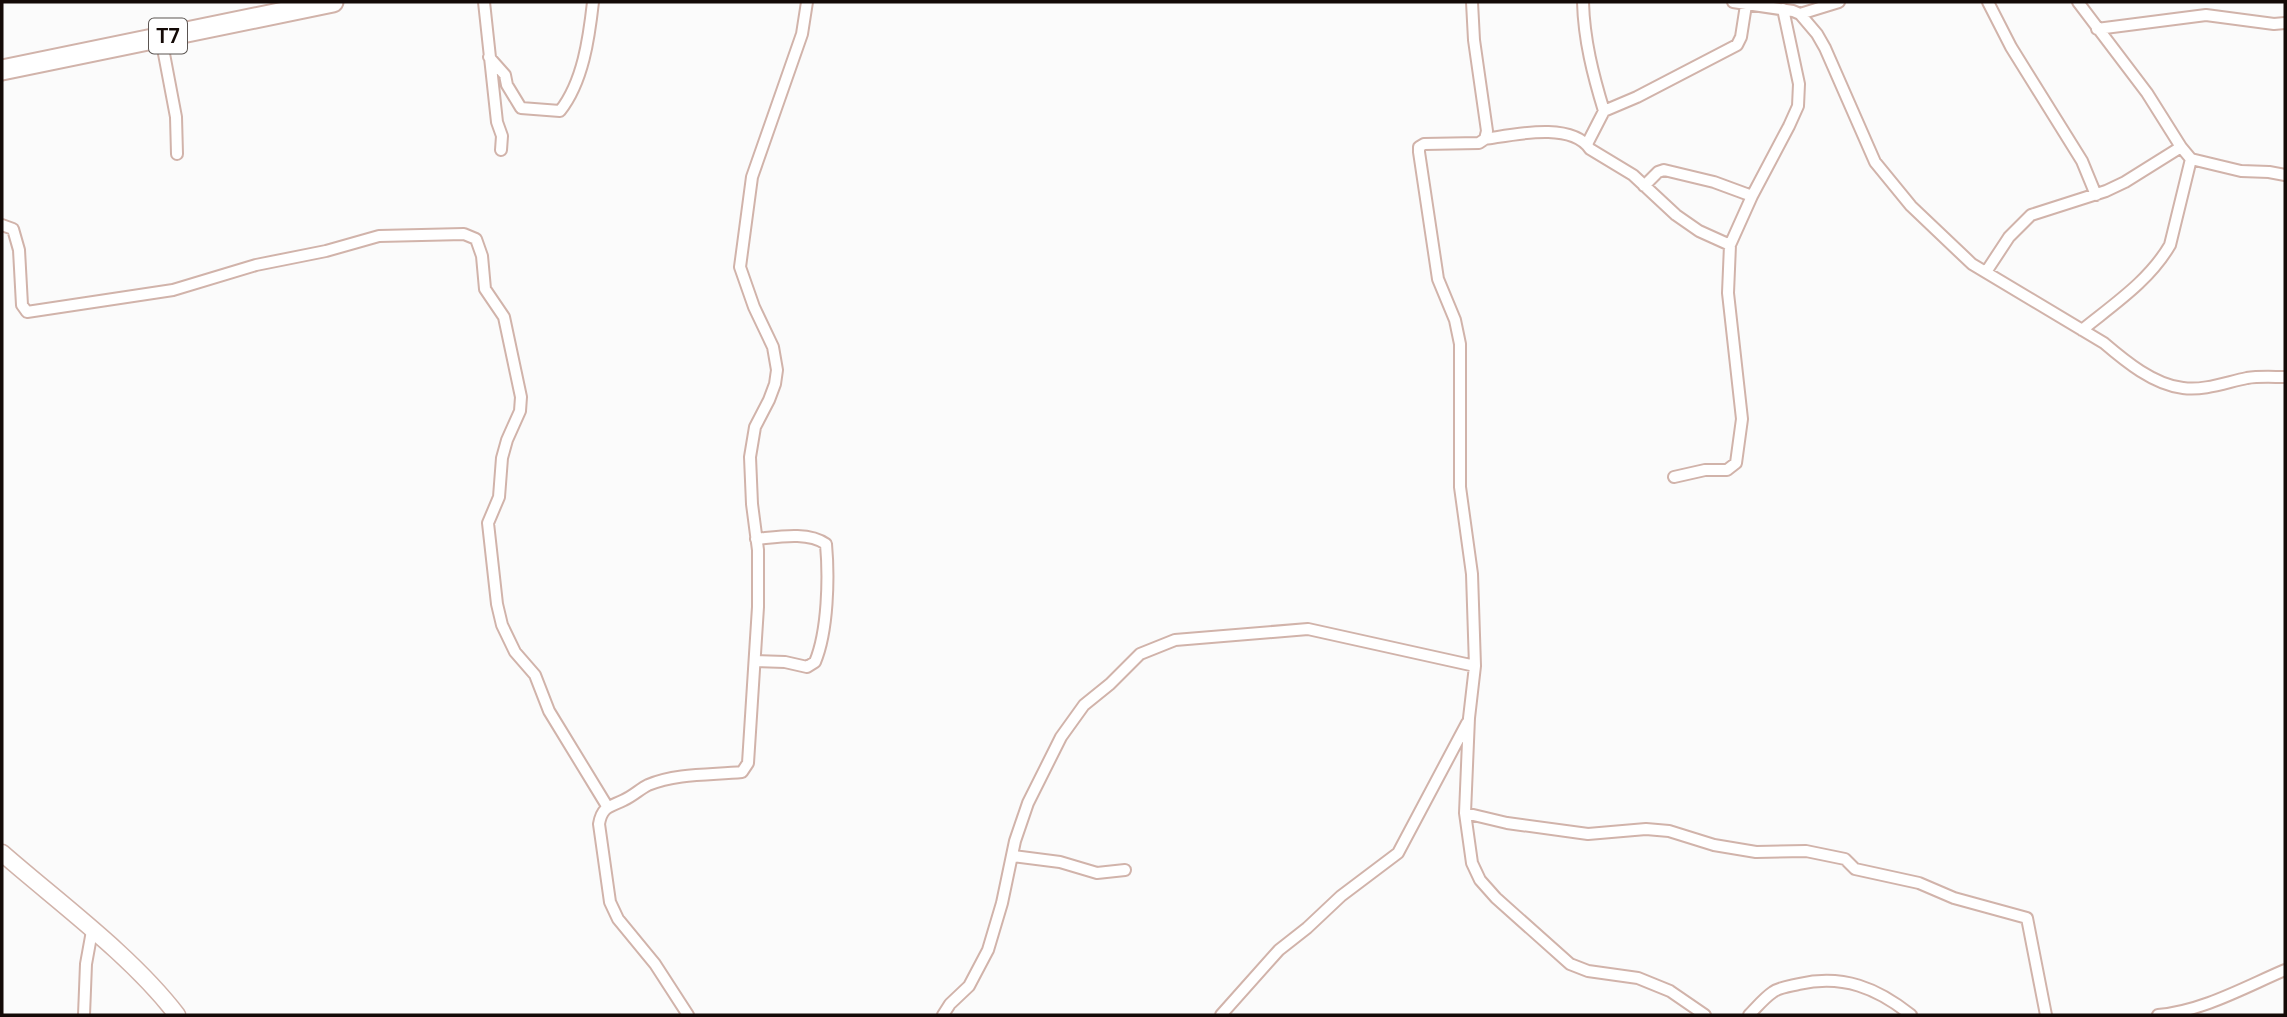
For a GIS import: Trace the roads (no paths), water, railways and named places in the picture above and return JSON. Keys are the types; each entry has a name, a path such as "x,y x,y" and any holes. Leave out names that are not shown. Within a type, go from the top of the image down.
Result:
{"highway":[{"name":"T7","path":"2,70 333,2"}],"main road":[{"path":"2,853 154,988 177,1015"}],"street":[{"path":"484,2 497,122 502,136 501,150"},
{"path":"489,57 505,75 507,85 521,108 560,111 571,94 588,42 593,2"},
{"path":"688,1015 655,964 618,919 610,902 599,824 601,814 607,806 627,799 645,787 703,774 742,772 746,769 750,752 748,736 758,607 752,438 775,384 776,370 773,347 754,307 740,267 752,177 802,34 807,2"},
{"path":"1472,2 1474,40 1487,131 1485,139"},
{"path":"1583,2 1583,23 1588,51 1604,111"},
{"path":"1733,2 1800,14 1825,48 1875,162 1911,206 1972,264 2104,343 2121,358 2174,387 2186,389 2251,377 2285,377"},
{"path":"1800,14 1839,2"},
{"path":"1988,2 2011,47 2082,161 2096,195"},
{"path":"2078,2 2158,109 2191,159 2241,171 2269,172 2285,176"},
{"path":"1587,144 1604,111 1637,97 1737,45 1741,37 1746,5"},
{"path":"1674,477 1705,470 1727,470 1736,463 1742,419 1728,293 1730,245 1798,106 1799,84 1783,9"},
{"path":"2097,29 2206,15 2274,24 2285,23"},
{"path":"161,38 176,117 177,154"},
{"path":"1705,1015 1670,991 1638,978 1588,971 1570,964 1496,898 1480,880 1472,863 1465,813 1469,718 1475,666 1472,575 1460,487 1460,344 1455,320 1438,279 1419,147 1424,144 1479,143 1485,139 1542,131 1567,135 1587,144 1633,175 1676,215 1699,231 1730,245"},
{"path":"1986,272 2009,237 2031,215 2096,195 2125,182 2181,147"},
{"path":"2082,330 2140,284 2171,245 2191,159"},
{"path":"1644,186 1658,172 1664,170 1714,182 1752,196"},
{"path":"2,225 13,229 15,234 19,250 22,305 27,312 173,290 256,265 326,251 379,236 404,233 464,233 475,239 479,243 482,257 485,289 504,317 521,397 520,411 502,457 499,497 488,523 497,604 502,625 515,652 535,675 549,711 607,806"},
{"path":"755,661 785,662 807,667 815,662 823,635 828,573 826,544 821,540 791,536 756,539"},
{"path":"943,1015 969,985 988,950 1028,803 1060,737 1075,715 1130,662 1153,648 1175,640 1308,629 1475,666"},
{"path":"1221,1015 1279,950 1341,896 1398,853 1469,718"},
{"path":"1465,813 1507,823 1588,834 1657,830 1714,845 1756,852 1806,851 1846,859 1854,869 1919,884 1976,905 2020,914 2027,918 2046,1015"},
{"path":"1013,856 1060,862 1097,873 1125,870"},
{"path":"84,1015 86,964 92,931"},
{"path":"2158,1015 2196,1007 2240,991 2285,970"},
{"path":"1749,1015 1774,991 1814,981 1830,980 1855,984 1884,995 1912,1015"}]}
